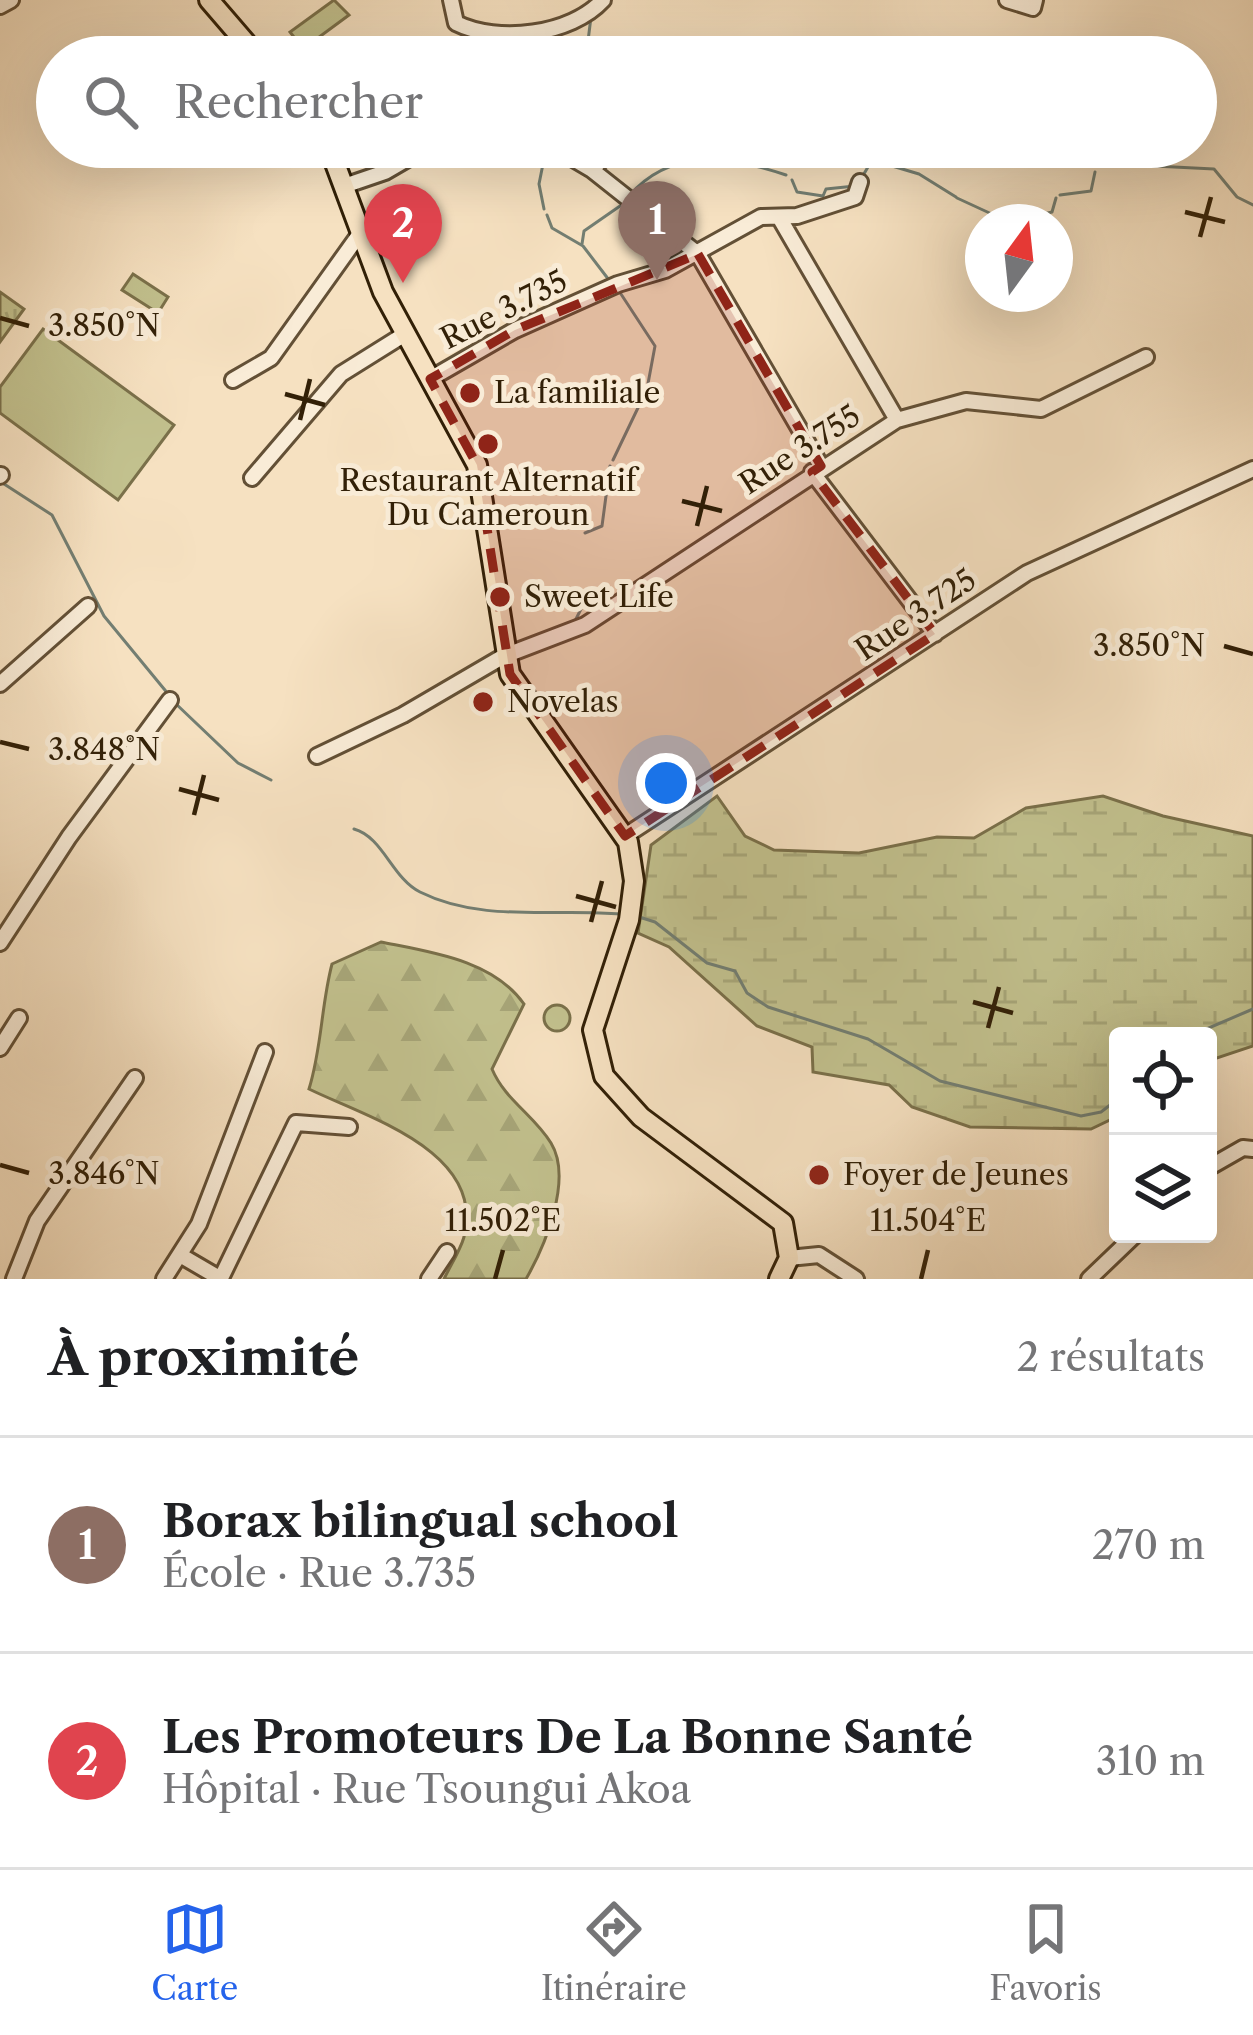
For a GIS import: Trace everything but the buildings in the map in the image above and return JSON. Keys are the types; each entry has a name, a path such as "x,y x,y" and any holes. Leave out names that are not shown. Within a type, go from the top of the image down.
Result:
{"main road":[{"path":"209,0 239,36"},
{"path":"337,168 405,334 483,488 505,656 519,692 625,836 633,862 629,920 593,1030 604,1076 641,1117 783,1223 789,1258 779,1279"}],"street":[{"path":"0,6 10,0"},
{"path":"451,0 456,23 482,31 531,32 594,8"},
{"path":"1007,0 1033,8 1035,0"},
{"path":"344,186 392,168"},
{"path":"589,168 698,254 816,469 935,634"},
{"name":"Rue 3.735","path":"430,379 515,331 698,254 761,217 779,217 855,197 860,182"},
{"path":"779,217 898,420"},
{"path":"233,380 271,358 361,232"},
{"path":"252,478 341,374 405,334"},
{"name":"Rue 3.755","path":"317,756 403,715 505,656 585,625 816,469 898,420 965,401 1041,409 1146,357"},
{"name":"Rue 3.725","path":"625,836 1062,554 1253,469"},
{"path":"0,684 88,606"},
{"path":"0,943 69,837 170,700"},
{"path":"0,1048 19,1018"},
{"path":"164,1279 199,1224 265,1052"},
{"path":"14,1279 37,1221 135,1078"},
{"path":"180,1255 221,1279 296,1123 349,1127"},
{"path":"1217,1163 1243,1148 1253,1149"},
{"path":"1089,1279 1127,1243"},
{"path":"429,1279 447,1252"},
{"path":"789,1258 820,1255 856,1279"}],"highlighted area":[{"path":"698,254 821,466 812,472 935,634 625,836 510,674 477,465 430,379 515,330"}],"green space":[{"path":"334,0 349,15 321,36 290,32"},
{"path":"133,274 168,297 158,313 122,290"},
{"path":"0,292 24,309 0,342"},
{"path":"43,329 174,425 118,500 0,413 0,387"},
{"path":"717,796 745,836 774,850 859,853 937,837 974,838 1026,808 1103,796 1163,816 1253,836 1253,1046 1217,1058 1217,1027 1109,1027 1109,1120 1091,1129 970,1127 912,1107 889,1085 813,1072 812,1047 757,1026 669,947 638,933 651,845"},
{"path":"381,942 440,954 478,968 496,977 524,1004 492,1069 504,1090 551,1143 559,1175 548,1231 526,1279 444,1279 464,1237 466,1207 457,1182 416,1141 309,1089 332,964"},
{"path":"557,1005 570,1018 557,1031 544,1018"}],"waterway":[{"path":"589,36 591,17"},
{"path":"542,168 539,184 544,209"},
{"path":"629,196 666,168"},
{"path":"762,168 786,175"},
{"path":"861,179 867,168"},
{"path":"899,168 919,174 956,197"},
{"path":"1194,168 1214,169 1237,197 1253,205"},
{"path":"1060,195 1091,191 1095,172"},
{"path":"792,180 797,192 823,196 826,189 855,186"},
{"path":"957,198 1009,222 1052,212 1056,198"},
{"path":"582,244 584,231 620,206"},
{"path":"547,215 552,228 583,246 609,280"},
{"path":"613,460 647,389 655,346 619,291"},
{"path":"585,533 602,526 610,466"},
{"path":"1,482 52,515 104,616 169,695"},
{"path":"574,623 581,609"},
{"path":"175,703 238,763 271,780"},
{"path":"354,829 373,840 410,886 444,902 493,911 621,914"},
{"path":"636,916 655,922 707,963 735,971 747,993 768,1007 868,1039 940,1081 1081,1116 1109,1106"},
{"path":"1211,1027 1253,1009"}],"place":[{"name":"Borax bilingual school","path":"657,280"},
{"name":"Les Promoteurs De La Bonne Santé","path":"403,283"},
{"name":"La familiale","path":"470,393"},
{"name":"Restaurant Alternatif Du Cameroun","path":"488,444"},
{"name":"Sweet Life","path":"500,597"},
{"name":"Novelas","path":"483,702"},
{"name":"Foyer de Jeunes","path":"819,1175"}]}
